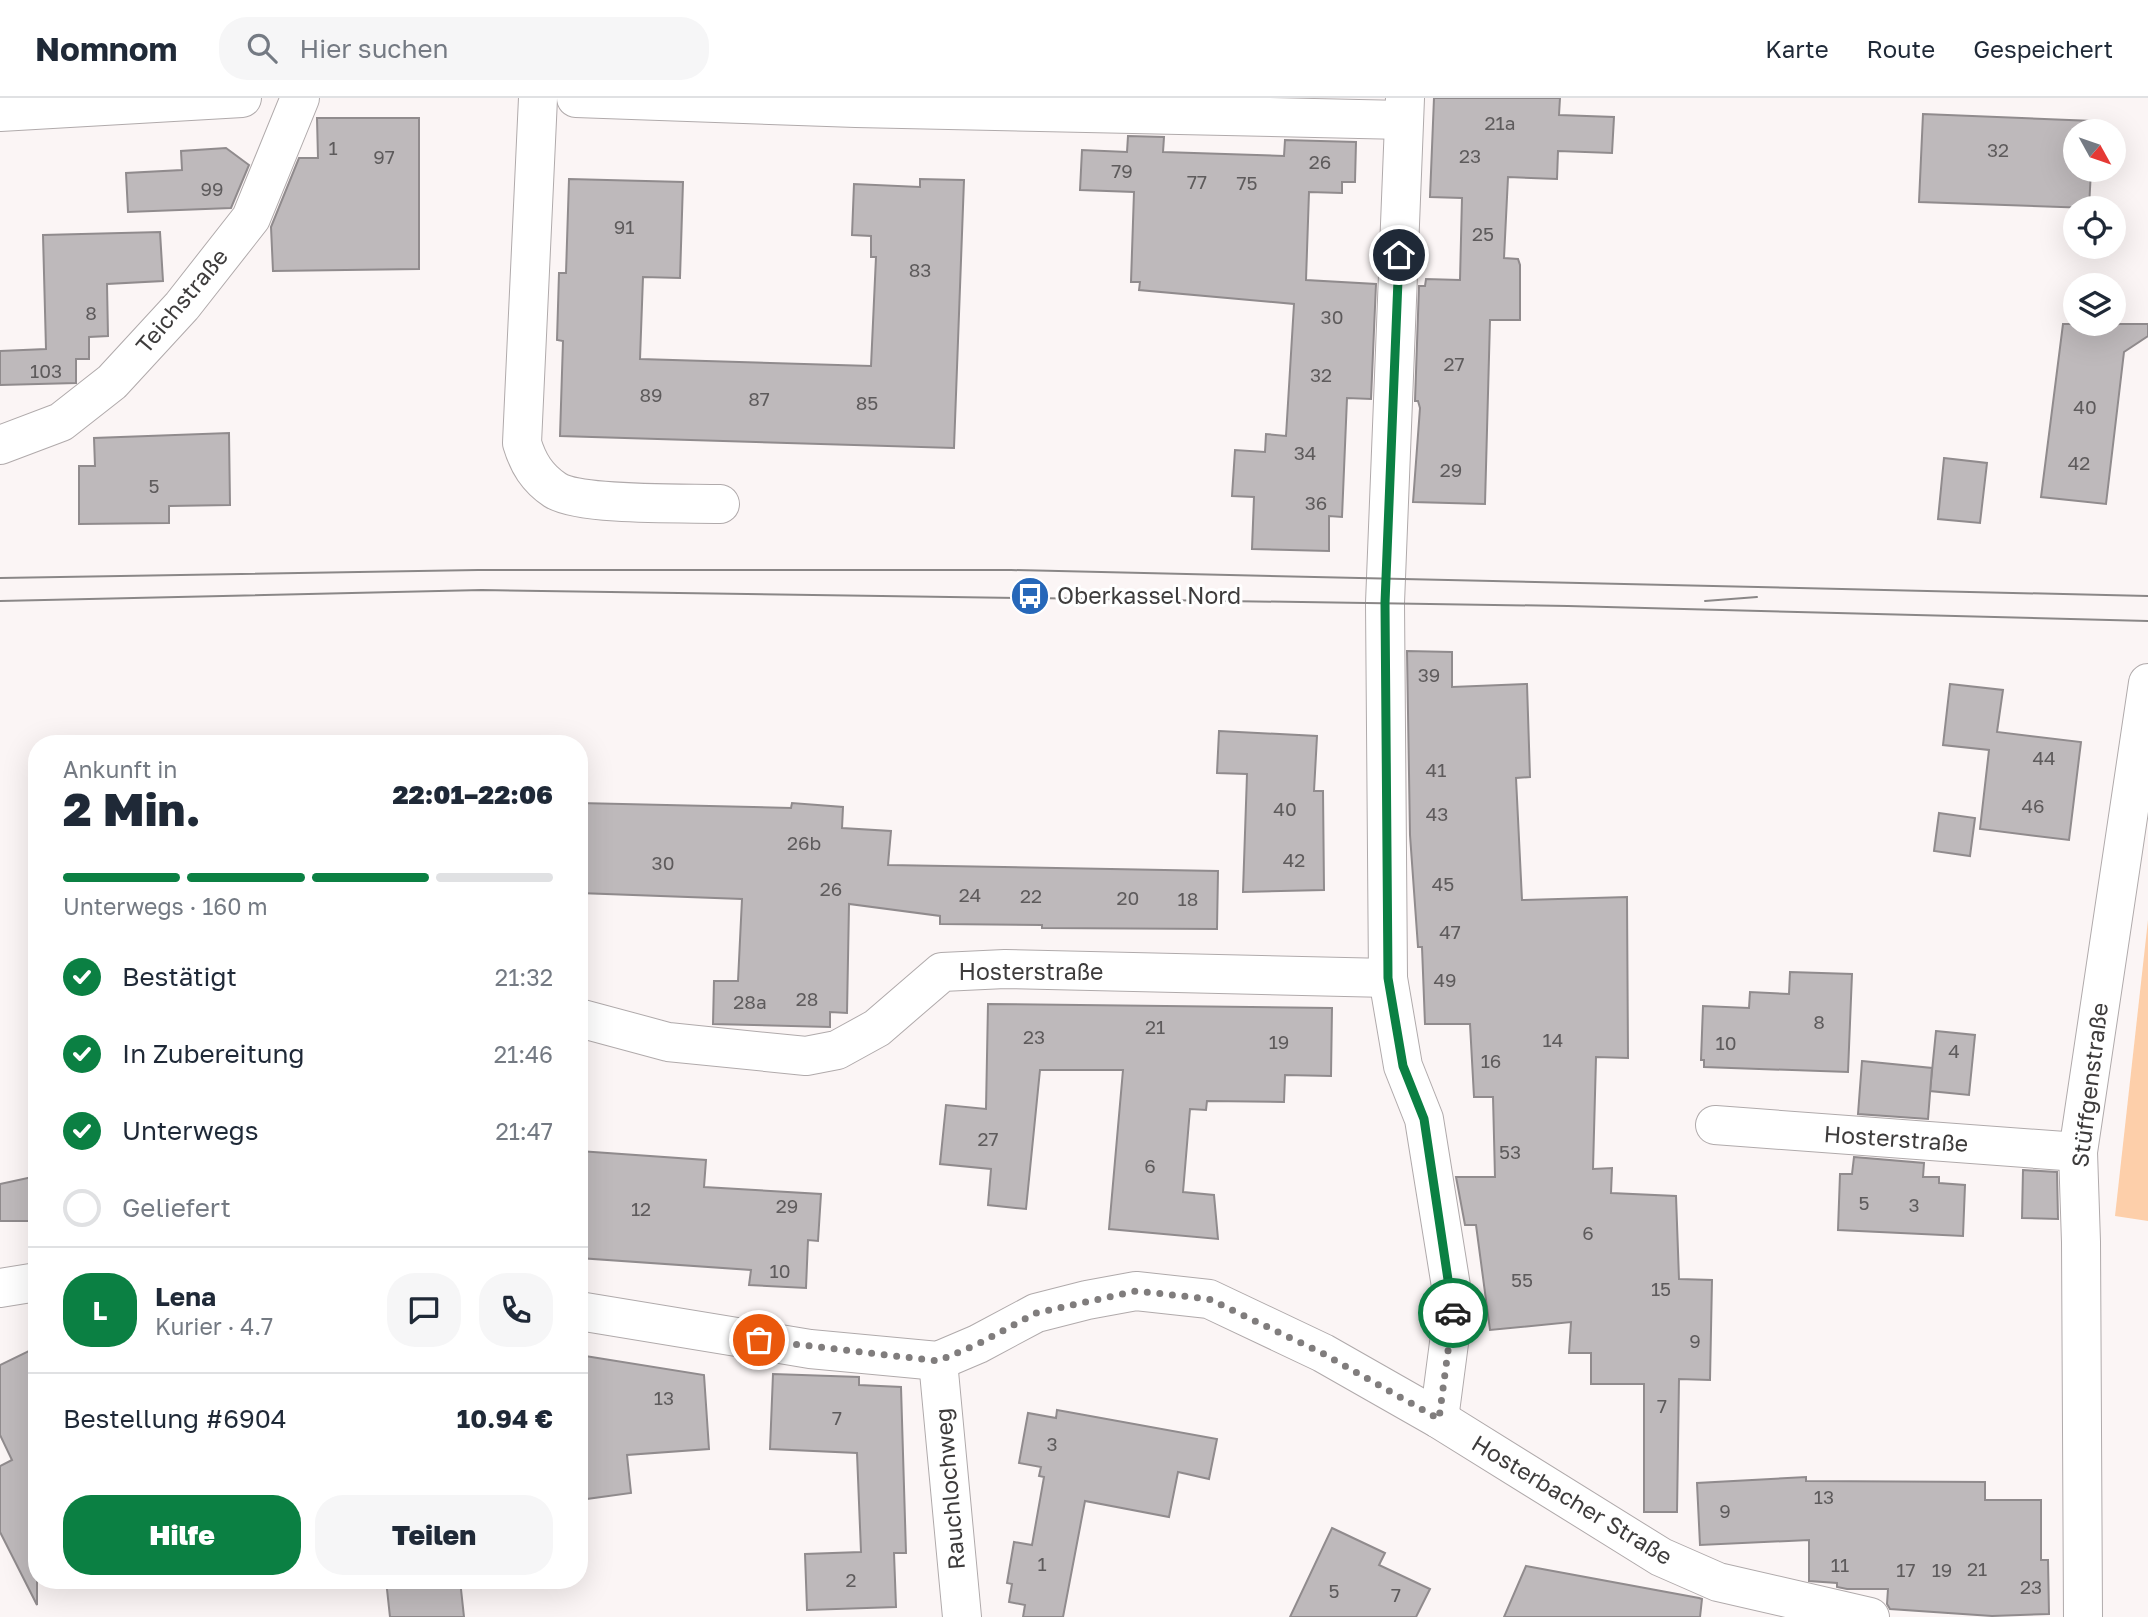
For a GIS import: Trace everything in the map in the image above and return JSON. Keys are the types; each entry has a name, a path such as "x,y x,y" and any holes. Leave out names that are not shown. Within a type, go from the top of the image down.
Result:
{"street":[{"path":"0,113 242,98"},
{"name":"Teichstraße","path":"0,445 61,422 112,382 182,306 251,218 300,98"},
{"path":"538,98 523,443 527,460 536,474 556,491 580,498 720,504"},
{"path":"576,98 879,109 1405,109 1385,603 1388,978 1403,1066 1424,1119 1454,1305 1439,1419"},
{"name":"Stüffgenstraße","path":"2083,1617 2078,1152 2148,683"},
{"name":"Hosterstraße","path":"588,1020 668,1042 806,1056 837,1049 877,1028 942,972 1005,969 1388,978"},
{"name":"Hosterstraße","path":"1715,1125 2078,1152"},
{"path":"0,1289 28,1284"},
{"name":"Hosterbacher Straße","path":"938,1361 978,1344 1036,1313 1136,1291 1209,1299 1322,1353 1439,1419 1661,1557 1718,1582 1870,1617"},
{"path":"588,1312 810,1349 938,1361"},
{"name":"Rauchlochweg","path":"938,1361 962,1617"}],"shaded area":[{"path":"2148,920 2148,1221 2115,1216"}],"building":[{"path":"1434,98 1560,98 1559,115 1614,117 1612,153 1558,151 1557,179 1508,177 1504,258 1518,259 1520,265 1520,320 1490,320 1485,504 1413,502 1420,408 1418,401 1415,401 1419,286 1425,286 1426,279 1460,280 1462,198 1430,197"},
{"path":"1923,114 2063,120 2063,182 2090,182 2090,196 2063,196 2063,207 1919,202"},
{"path":"317,118 419,118 419,269 273,271 271,227 299,158 318,158"},
{"path":"1128,136 1164,137 1163,152 1284,156 1285,140 1356,142 1355,182 1342,182 1342,193 1309,192 1306,280 1376,284 1371,399 1347,398 1342,517 1329,516 1329,551 1252,549 1254,497 1232,496 1235,450 1265,452 1266,434 1286,436 1294,304 1139,290 1140,282 1131,282 1134,192 1080,190 1082,150 1127,152"},
{"path":"226,148 249,165 231,208 128,212 126,173 182,170 181,151"},
{"path":"569,179 683,182 680,278 643,277 640,359 871,366 876,257 871,257 871,236 852,235 854,184 920,187 920,179 964,180 954,448 560,436 563,341 557,340 559,273 566,273"},
{"path":"160,232 163,281 107,284 108,336 89,337 89,359 76,359 76,383 0,385 0,351 46,349 43,235"},
{"path":"2063,324 2063,336 2126,336 2126,324 2148,324 2148,336 2124,352 2106,504 2041,497"},
{"path":"229,433 230,505 169,506 169,523 79,524 79,466 95,466 94,438"},
{"path":"1944,458 1987,463 1980,523 1938,519"},
{"path":"1407,651 1452,652 1452,687 1527,684 1530,777 1516,778 1522,900 1627,897 1628,1058 1596,1057 1593,1169 1612,1168 1611,1193 1676,1196 1679,1279 1712,1280 1710,1380 1679,1379 1677,1512 1644,1512 1644,1384 1591,1384 1591,1353 1569,1353 1571,1322 1490,1330 1476,1225 1465,1225 1456,1177 1495,1177 1493,1097 1474,1097 1470,1024 1425,1024 1422,947 1418,947 1410,835"},
{"path":"1950,684 2003,690 1997,732 2081,742 2069,840 1980,829 1989,750 1943,745"},
{"path":"1219,731 1317,736 1314,791 1323,791 1324,890 1243,892 1247,774 1217,773"},
{"path":"588,803 791,808 792,803 843,807 842,828 891,831 888,865 1218,871 1217,929 1042,928 1042,925 940,924 940,916 849,904 847,1013 830,1012 830,1027 713,1024 714,981 738,981 742,899 588,893"},
{"path":"1939,813 1975,818 1970,856 1934,851"},
{"path":"1790,972 1852,974 1848,1072 1704,1067 1704,1060 1701,1060 1703,1006 1749,1008 1750,992 1789,994"},
{"path":"988,1004 1332,1008 1331,1076 1285,1075 1284,1102 1207,1101 1206,1110 1190,1109 1183,1192 1214,1195 1218,1239 1109,1229 1123,1070 1040,1070 1026,1209 988,1205 991,1169 940,1164 946,1105 986,1109"},
{"path":"1936,1031 1975,1035 1969,1095 1930,1091"},
{"path":"1862,1061 1932,1068 1928,1119 1858,1114"},
{"path":"588,1152 706,1160 704,1187 821,1194 818,1241 808,1240 806,1288 749,1285 751,1270 588,1259"},
{"path":"1854,1157 1924,1163 1923,1177 1939,1177 1939,1183 1965,1185 1963,1236 1838,1230 1840,1174 1852,1174"},
{"path":"2023,1170 2057,1172 2058,1219 2022,1218"},
{"path":"28,1178 28,1221 0,1221 0,1184"},
{"path":"28,1351 28,1587 0,1532 0,1466 12,1460 0,1435 0,1365"},
{"path":"588,1356 704,1375 709,1449 627,1455 631,1493 588,1499"},
{"path":"773,1374 859,1377 859,1385 901,1387 906,1553 894,1553 896,1607 807,1610 805,1554 861,1552 857,1453 770,1449"},
{"path":"1057,1410 1217,1439 1209,1479 1178,1472 1169,1517 1085,1501 1063,1617 1023,1617 1025,1605 1009,1602 1012,1584 1007,1583 1014,1542 1032,1545 1044,1477 1039,1476 1041,1467 1019,1463 1028,1413 1056,1418"},
{"path":"1806,1477 1806,1481 1985,1482 1985,1500 2041,1500 2041,1560 2048,1560 2049,1614 1992,1616 1890,1609 1887,1604 1888,1589 1847,1589 1837,1587 1837,1583 1809,1581 1809,1540 1700,1545 1697,1483"},
{"path":"1332,1528 1385,1553 1379,1565 1430,1589 1416,1617 1290,1617"},
{"path":"1526,1566 1699,1598 1702,1599 1700,1617 1504,1617"},
{"path":"29,1589 37,1589 37,1605"},
{"path":"387,1589 461,1589 464,1617 390,1617"}],"tram line":[{"path":"0,578 478,570 1011,570 2148,596"},
{"path":"0,601 482,590 1568,606 2148,621"},
{"path":"1705,601 1757,597"}],"way so far":[{"path":"759,1340 810,1349 938,1361 978,1344 1036,1313 1087,1300 1136,1291 1209,1299 1322,1353 1439,1419 1453,1313"}],"place":[{"name":"Oberkassel Nord","path":"1030,596"}],"route":[{"path":"1399,255 1385,603 1388,978 1403,1066 1424,1119 1454,1305 1453,1313"}]}
